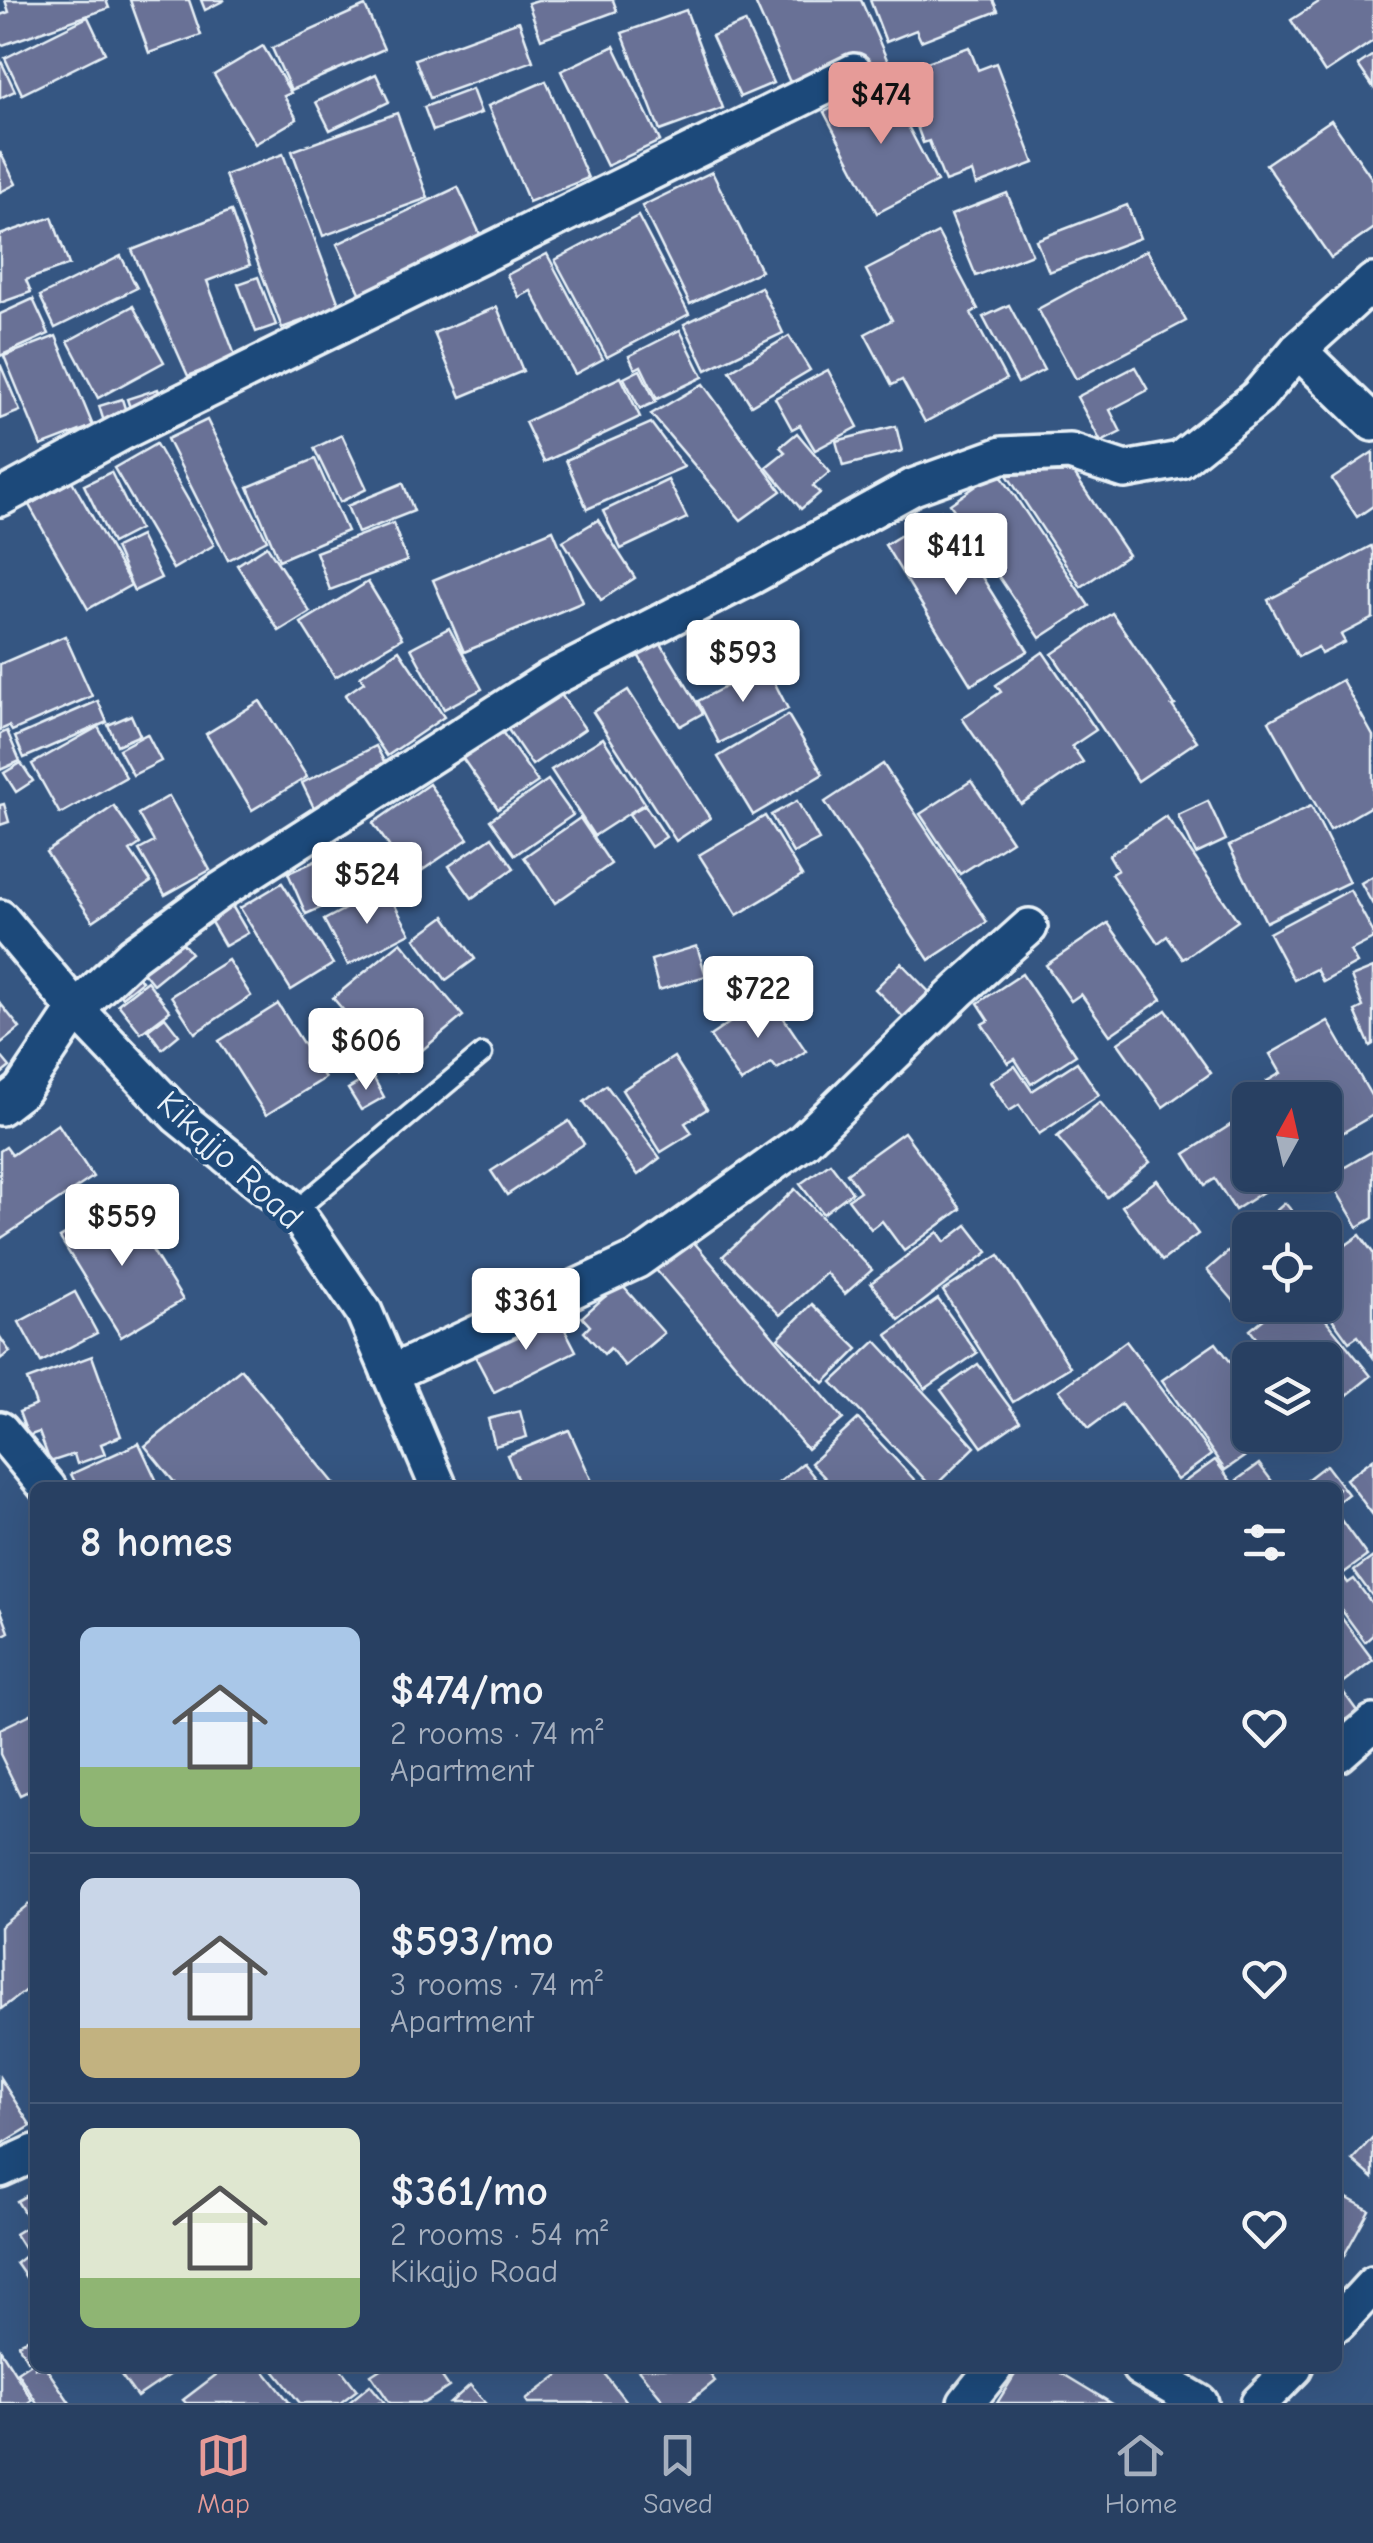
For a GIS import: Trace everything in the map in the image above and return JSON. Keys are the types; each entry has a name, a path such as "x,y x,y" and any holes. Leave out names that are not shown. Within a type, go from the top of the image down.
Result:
{"street":[{"path":"0,498 122,432 854,72"},
{"path":"0,1107 22,1090 76,1008 133,954 220,890 550,679 750,577 913,487 1002,455 1070,452 1124,470 1180,460 1257,398 1298,350 1373,282"},
{"path":"1298,350 1373,423"},
{"name":"Kikajjo Road","path":"0,918 76,1008 178,1116 294,1211 364,1312 436,1482"},
{"path":"390,1374 637,1260 804,1141 1029,927"},
{"path":"0,1430 43,1482"},
{"path":"1342,1750 1373,1723"},
{"path":"0,2169 30,2155"},
{"path":"1342,2319 1373,2285"},
{"path":"966,2403 991,2372"},
{"path":"1147,2372 1200,2403"},
{"path":"1259,2403 1290,2372"}],"lane":[{"path":"294,1211 482,1054"}],"building":[{"path":"5,0 106,0 109,8 0,46 0,15 9,12"},
{"path":"130,0 189,0 201,35 149,53"},
{"path":"201,0 225,0 205,10"},
{"path":"613,0 617,11 541,39 528,3"},
{"path":"754,0 861,0 889,64 799,103"},
{"path":"870,0 993,0 998,11 921,41 916,30 886,42"},
{"path":"1322,0 1373,0 1373,41 1325,73 1291,20"},
{"path":"365,6 384,49 291,90 272,48"},
{"path":"686,10 723,108 660,131 622,33"},
{"path":"88,17 105,53 22,94 5,58"},
{"path":"519,21 533,61 430,98 415,59"},
{"path":"745,22 773,83 740,97 712,36"},
{"path":"263,46 291,93 284,96 297,119 255,144 214,75"},
{"path":"614,46 660,141 607,166 561,71"},
{"path":"969,47 978,70 996,63 1034,163 976,185 972,172 945,182 929,141 923,143 906,96 919,91 910,68"},
{"path":"1373,55 1373,87 1358,65"},
{"path":"0,59 15,91 0,98"},
{"path":"376,74 389,102 330,130 316,102"},
{"path":"546,81 588,178 529,202 488,106"},
{"path":"885,82 937,182 877,213 824,112"},
{"path":"472,89 481,113 433,131 424,107"},
{"path":"397,113 428,198 323,236 292,151"},
{"path":"1331,120 1373,180 1373,229 1331,258 1266,164"},
{"path":"0,152 16,184 0,192"},
{"path":"283,154 340,307 282,328 225,175"},
{"path":"712,172 761,271 690,304 642,206"},
{"path":"458,187 488,251 367,307 337,244"},
{"path":"1007,193 1032,254 976,276 951,215"},
{"path":"1127,205 1140,238 1049,272 1036,240"},
{"path":"231,211 250,265 207,281 236,358 188,376 132,250"},
{"path":"638,216 689,314 607,357 555,260"},
{"path":"52,217 69,265 26,280 31,292 0,303 0,235"},
{"path":"938,233 978,309 971,313 1006,379 925,422 902,380 892,385 865,334 892,320 866,270"},
{"path":"1147,250 1186,321 1076,379 1038,309"},
{"path":"547,254 603,359 575,374 531,291 519,297 507,275"},
{"path":"121,256 137,288 55,328 40,296"},
{"path":"258,277 276,325 256,332 238,284"},
{"path":"761,287 783,333 706,370 684,324"},
{"path":"33,299 49,334 0,356 0,314"},
{"path":"1009,305 1044,370 1018,383 983,317"},
{"path":"133,306 164,362 98,398 68,341"},
{"path":"497,307 523,371 461,397 434,333"},
{"path":"680,330 703,377 657,399 641,366 635,369 629,356"},
{"path":"56,336 93,426 41,446 4,356"},
{"path":"789,336 810,370 751,405 730,371"},
{"path":"0,367 20,411 0,419"},
{"path":"1135,367 1148,390 1110,410 1121,432 1101,442 1077,397"},
{"path":"640,370 656,402 640,409 624,378"},
{"path":"828,370 858,427 815,450 800,425 792,429 775,398"},
{"path":"621,377 640,417 544,462 525,422"},
{"path":"703,384 781,491 741,520 651,414"},
{"path":"158,389 165,408 133,417 127,399"},
{"path":"122,399 128,418 105,425 99,406"},
{"path":"207,420 267,540 228,560 167,439"},
{"path":"651,423 684,467 587,509 566,460"},
{"path":"896,426 902,451 843,466 836,441"},
{"path":"797,433 830,472 813,486 820,493 801,509 766,467 785,452 780,447"},
{"path":"342,435 367,489 340,502 314,448"},
{"path":"156,444 214,545 173,569 114,468"},
{"path":"1373,452 1373,506 1357,517 1332,479"},
{"path":"315,459 347,531 279,560 248,487"},
{"path":"998,471 1089,606 1040,638 950,504"},
{"path":"111,472 139,529 112,543 84,485"},
{"path":"1073,472 1128,555 1081,587 1007,475"},
{"path":"668,480 687,518 621,549 603,511"},
{"path":"72,481 131,585 88,609 29,505"},
{"path":"403,483 414,511 358,533 347,506"},
{"path":"941,511 1028,651 971,685 885,545"},
{"path":"598,520 635,578 601,600 563,541"},
{"path":"393,523 407,561 330,590 316,552"},
{"path":"553,530 583,602 464,652 433,580"},
{"path":"140,536 161,578 134,591 115,548"},
{"path":"267,546 310,612 279,631 237,565"},
{"path":"1371,546 1373,618 1341,635 1345,642 1321,654 1318,647 1298,657 1268,600"},
{"path":"368,582 402,638 335,677 301,623"},
{"path":"1112,613 1197,741 1138,781 1052,654"},
{"path":"449,628 482,689 444,709 411,648"},
{"path":"65,636 92,696 12,731 9,726 0,730 0,664"},
{"path":"660,642 703,713 680,726 638,655"},
{"path":"399,650 444,717 387,756 345,695 364,682 360,676"},
{"path":"1043,652 1096,730 1072,746 1083,762 1021,804 962,718 1001,692 996,685"},
{"path":"766,666 788,709 719,743 698,701"},
{"path":"1342,680 1373,736 1373,805 1330,830 1269,721"},
{"path":"553,683 585,729 532,765 501,719"},
{"path":"628,690 710,818 676,841 593,712"},
{"path":"98,701 107,722 24,758 15,737"},
{"path":"260,701 307,777 252,810 206,734"},
{"path":"131,715 140,735 117,745 108,725"},
{"path":"788,715 823,774 753,815 718,757"},
{"path":"98,727 126,777 60,814 32,764"},
{"path":"500,729 538,782 498,809 461,756"},
{"path":"7,731 20,761 0,770 0,734"},
{"path":"147,734 161,761 133,775 119,749"},
{"path":"603,738 645,803 594,836 551,770"},
{"path":"376,746 392,777 317,814 302,783"},
{"path":"21,763 33,781 16,792 4,773"},
{"path":"883,764 987,922 929,960 825,802"},
{"path":"548,780 573,815 515,855 490,820"},
{"path":"971,781 1012,841 960,874 920,814"},
{"path":"429,784 468,839 411,878 373,823"},
{"path":"169,796 210,870 165,895 139,850 154,842 138,814"},
{"path":"797,801 819,840 793,853 771,815"},
{"path":"1208,801 1226,840 1196,854 1178,815"},
{"path":"4,804 9,822 0,825 0,805"},
{"path":"645,805 666,837 651,847 629,814"},
{"path":"114,806 140,844 130,851 151,882 93,921 46,852"},
{"path":"1311,806 1349,882 1266,922 1229,846"},
{"path":"765,816 802,876 737,915 699,855"},
{"path":"1166,816 1238,921 1183,959 1167,936 1158,943 1111,874 1118,870 1109,855"},
{"path":"580,818 611,864 555,903 524,857"},
{"path":"492,837 514,868 472,898 449,866"},
{"path":"327,856 345,897 306,914 288,873"},
{"path":"1373,876 1373,905 1361,883"},
{"path":"282,883 333,964 291,990 240,908"},
{"path":"385,888 410,933 348,965 324,920"},
{"path":"1350,890 1373,939 1350,951 1357,963 1323,982 1316,969 1294,980 1269,933"},
{"path":"231,904 248,933 225,946 208,917"},
{"path":"445,916 475,959 446,980 415,938"},
{"path":"1108,923 1162,999 1110,1035 1081,994 1071,1001 1046,965"},
{"path":"175,934 191,953 153,984 137,964"},
{"path":"401,942 463,1016 396,1072 333,998"},
{"path":"697,946 706,976 659,990 651,960"},
{"path":"228,960 251,996 195,1033 171,996"},
{"path":"901,963 936,999 910,1024 875,989"},
{"path":"1373,968 1370,1046 1355,1011 1363,1007 1351,977"},
{"path":"134,971 142,981 122,997 114,987"},
{"path":"1022,974 1076,1055 1031,1084 1015,1059 1008,1063 982,1024 989,1020 978,1003"},
{"path":"147,981 170,1011 141,1033 118,1004"},
{"path":"769,996 806,1051 777,1069 772,1063 741,1082 710,1036"},
{"path":"0,1003 20,1028 0,1044"},
{"path":"278,1004 325,1078 266,1115 219,1041"},
{"path":"1166,1010 1211,1073 1163,1107 1118,1043"},
{"path":"165,1017 179,1035 162,1049 148,1030"},
{"path":"1328,1021 1373,1099 1373,1115 1342,1133 1342,1082 1268,1082 1281,1073 1270,1054"},
{"path":"0,1055 10,1067 0,1075"},
{"path":"674,1057 707,1109 685,1123 692,1133 661,1152 622,1090"},
{"path":"1077,1062 1099,1095 1039,1134 1019,1105 1009,1111 990,1082 1015,1066 1032,1091"},
{"path":"372,1075 384,1097 361,1110 348,1089"},
{"path":"606,1085 660,1158 638,1175 584,1102"},
{"path":"1100,1102 1150,1162 1107,1197 1057,1137"},
{"path":"569,1121 584,1144 507,1195 491,1171"},
{"path":"58,1124 93,1177 0,1239 0,1151 6,1147 12,1155"},
{"path":"1232,1124 1232,1192 1263,1192 1235,1210 1215,1179 1205,1185 1185,1154"},
{"path":"904,1132 961,1209 904,1251 882,1221 871,1229 848,1199 860,1191 847,1173"},
{"path":"1373,1151 1373,1218 1358,1227 1337,1192 1342,1192 1342,1169"},
{"path":"830,1163 852,1192 823,1214 800,1184"},
{"path":"1157,1180 1198,1234 1162,1261 1122,1206"},
{"path":"795,1189 872,1270 845,1294 826,1273 780,1315 723,1256"},
{"path":"122,1201 183,1300 121,1337 60,1238"},
{"path":"1285,1203 1293,1212 1275,1212"},
{"path":"967,1225 988,1252 899,1320 871,1283 938,1232 945,1242"},
{"path":"687,1234 843,1419 807,1449 651,1264"},
{"path":"1360,1235 1373,1253 1373,1357 1358,1336 1349,1342 1334,1322 1342,1322 1342,1248"},
{"path":"1232,1248 1232,1299 1207,1270"},
{"path":"999,1255 1070,1367 1013,1402 943,1291"},
{"path":"620,1283 664,1333 625,1366 610,1348 604,1354 584,1332 590,1326 582,1317"},
{"path":"75,1292 97,1333 41,1362 19,1322"},
{"path":"938,1299 977,1353 925,1389 887,1335"},
{"path":"812,1304 858,1349 824,1383 778,1338"},
{"path":"557,1314 576,1351 494,1392 475,1356"},
{"path":"1260,1322 1328,1322 1371,1376 1342,1399 1342,1342 1259,1342 1250,1330"},
{"path":"0,1337 10,1352 0,1359"},
{"path":"876,1341 975,1447 939,1482 927,1482 832,1382"},
{"path":"1126,1341 1211,1455 1177,1480 1121,1404 1089,1428 1059,1390"},
{"path":"1216,1343 1232,1364 1232,1452 1251,1452 1225,1470 1162,1380"},
{"path":"92,1356 121,1436 101,1444 105,1454 77,1464 74,1454 50,1462 39,1432 28,1436 19,1412 36,1405 27,1380"},
{"path":"978,1364 1020,1421 982,1447 941,1390"},
{"path":"241,1369 333,1482 174,1482 145,1446"},
{"path":"520,1411 527,1437 495,1446 488,1419"},
{"path":"858,1419 916,1482 829,1482 811,1463"},
{"path":"569,1430 592,1482 518,1482 507,1455"},
{"path":"139,1443 157,1482 75,1482 71,1474"},
{"path":"1373,1459 1373,1515 1346,1479"},
{"path":"1215,1460 1232,1482 1185,1482"},
{"path":"803,1463 818,1482 779,1482"},
{"path":"1259,1464 1272,1482 1238,1482"},
{"path":"1326,1465 1339,1482 1304,1482"},
{"path":"1342,1522 1367,1556 1344,1573 1342,1570"},
{"path":"1373,1557 1373,1597 1354,1571"},
{"path":"1342,1575 1348,1583 1354,1579 1373,1605 1373,1635 1365,1642 1342,1610"},
{"path":"0,1608 9,1632 0,1637"},
{"path":"1342,1618 1373,1660 1342,1684"},
{"path":"1342,1690 1357,1711 1342,1722"},
{"path":"30,1714 30,1790 20,1795 0,1754 0,1729"},
{"path":"30,1903 30,1987 1,2009 0,1927"},
{"path":"0,2078 30,2127 0,2145"},
{"path":"1373,2137 1373,2178 1352,2160"},
{"path":"30,2194 30,2222 17,2201"},
{"path":"1342,2195 1369,2210 1342,2259"},
{"path":"30,2225 30,2258 15,2234"},
{"path":"25,2256 30,2264 30,2283 16,2263"},
{"path":"30,2338 30,2358 27,2360 18,2344"},
{"path":"0,2349 32,2400 27,2403 0,2403"},
{"path":"30,2363 30,2372 49,2372 70,2403 37,2403 17,2372"},
{"path":"119,2372 174,2372 137,2397"},
{"path":"220,2372 265,2372 290,2403 186,2403 183,2400"},
{"path":"275,2372 343,2372 357,2390 340,2403 300,2403"},
{"path":"439,2372 449,2387 424,2403 390,2403 371,2375"},
{"path":"563,2372 603,2372 627,2403 528,2403 526,2400"},
{"path":"640,2372 708,2372 715,2381 688,2403 666,2403"},
{"path":"1016,2372 1060,2372 1111,2403 997,2403"},
{"path":"370,2385 385,2403 348,2403"},
{"path":"470,2385 486,2403 450,2403"}]}
